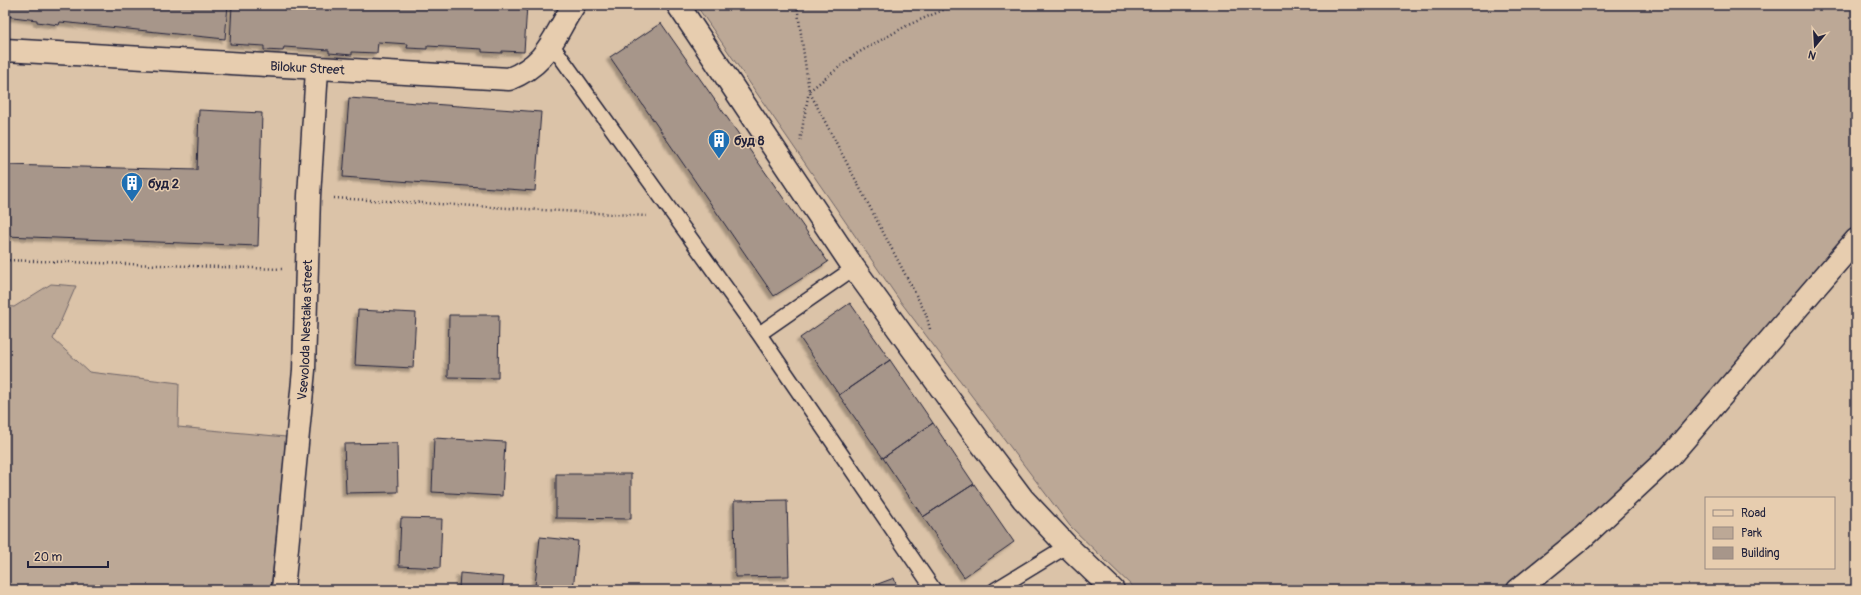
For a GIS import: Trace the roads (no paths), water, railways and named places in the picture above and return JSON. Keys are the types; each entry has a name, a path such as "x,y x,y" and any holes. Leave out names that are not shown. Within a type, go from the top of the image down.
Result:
{"street":[{"name":"Bilokur Street","path":"5,50 317,70 509,79 522,74 534,66 552,45 574,5"},
{"path":"678,5 854,268 1023,499 1067,546 1113,590"},
{"name":"Vsevoloda Nestaika street","path":"283,590 304,370 309,196 317,70"},
{"path":"1518,590 1582,538 1670,456 1856,240"}],"lane":[{"path":"552,45 759,334 934,590"},
{"path":"759,334 854,268"},
{"path":"995,590 1067,546"}],"place":[{"name":"буд 8","path":"719,160"},
{"name":"буд 2","path":"132,202"}]}
